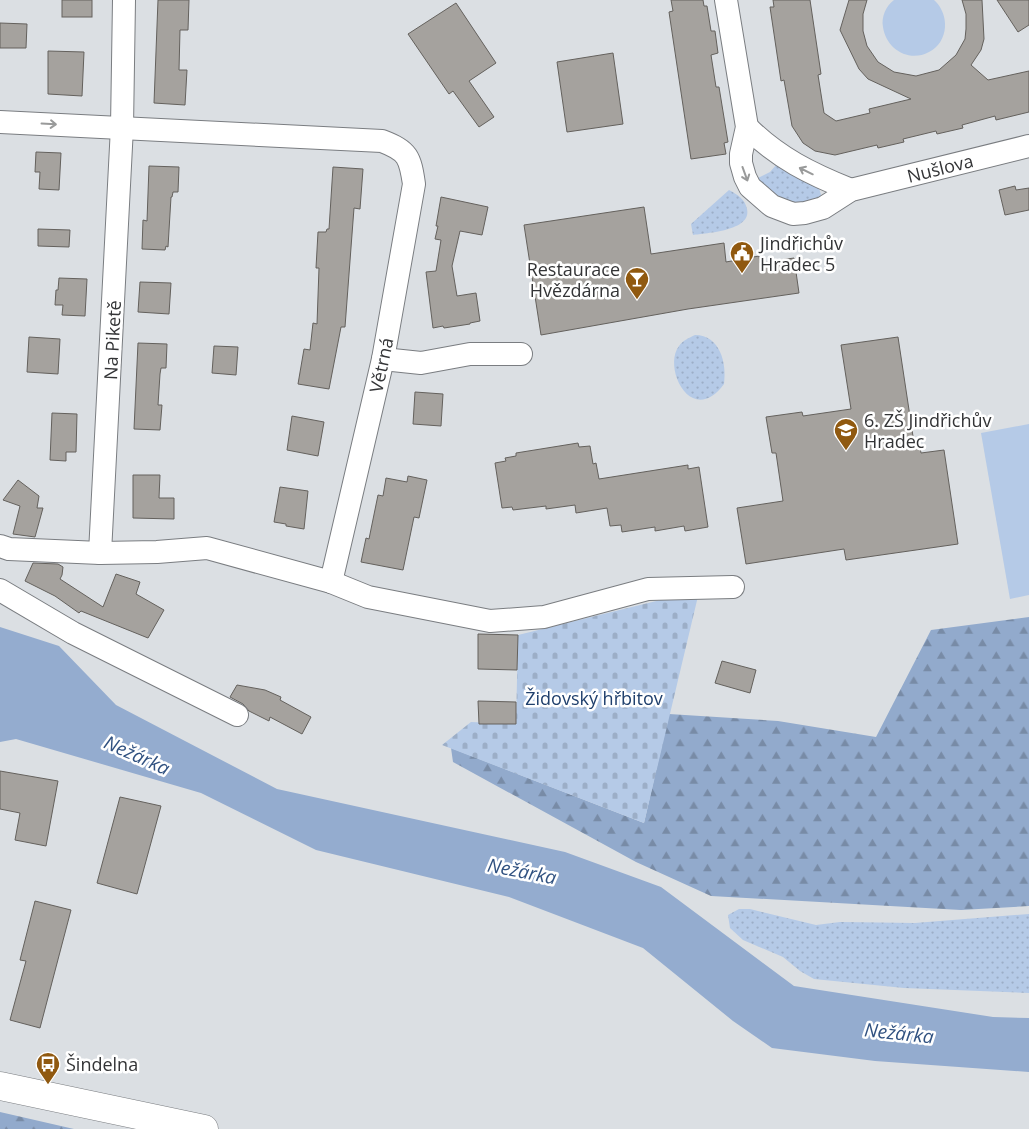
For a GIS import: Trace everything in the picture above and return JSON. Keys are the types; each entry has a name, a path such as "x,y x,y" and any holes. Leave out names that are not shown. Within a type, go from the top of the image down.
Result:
{"street":[{"name":"Na Piketě","path":"100,553 122,127 124,0"},
{"path":"726,0 747,126 761,140 796,166 851,190"},
{"path":"0,122 122,127"},
{"name":"Nušlova","path":"747,126 741,154 741,163 745,177 750,186 772,206 793,214 823,208 851,190 1029,146"},
{"name":"Větrná","path":"122,127 382,141 401,148 411,166 414,184 383,359 332,582"},
{"path":"383,359 421,363 470,354 521,354"},
{"path":"0,546 9,549 100,553 157,552 207,548 332,582 368,597 490,621 544,618 648,590 733,587"},
{"path":"0,590 73,633 237,715"},
{"path":"0,1086 204,1129"}],"green space":[{"path":"894,0 934,0 943,13 945,20 944,35 936,47 929,52 914,56 900,52 889,42 885,35 883,19 889,5"},
{"path":"777,164 819,188 821,195 819,199 797,204 775,195 756,179 770,172"},
{"path":"729,190 745,203 747,216 742,222 727,230 693,235 691,224"},
{"path":"695,335 704,336 716,345 723,359 725,376 724,384 712,396 701,400 691,397 683,390 677,379 674,367 675,356 679,346"},
{"path":"1029,424 1029,595 1010,599 981,433"},
{"name":"Židovský hřbitov","path":"699,592 644,823 442,745 471,722 516,724 518,635"},
{"path":"1029,617 1029,906 961,910 711,896 636,862 453,762 451,748 644,823 669,714 778,721 876,737 931,630"},
{"path":"739,909 750,909 816,925 840,922 915,923 1029,914 1029,993 904,988 814,979 800,971 783,957 743,940 730,928 728,915"},
{"path":"0,1112 74,1129 0,1129"}],"water":[{"name":"Nežárka","path":"0,627 59,646 116,705 277,789 565,852 661,887 794,986 993,1017 1029,1018 1029,1072 875,1061 772,1048 733,1021 643,948 509,897 316,850 201,793 16,739 0,742"}],"building":[{"path":"62,0 92,0 92,17 62,17"},
{"path":"158,0 189,0 188,30 180,30 179,70 187,70 185,105 154,103"},
{"path":"671,0 703,0 704,6 707,6 711,31 715,31 718,53 711,55 716,87 719,87 728,142 724,143 726,154 691,159 669,12 673,11"},
{"path":"773,0 810,0 821,74 818,75 824,113 836,121 870,113 869,109 911,99 868,79 859,69 840,30 849,0 867,0 863,14 863,31 867,46 878,62 894,72 916,76 939,70 956,55 965,39 966,14 962,0 982,0 984,39 981,50 971,65 988,80 1029,71 1029,112 996,120 995,116 962,125 963,128 937,134 936,131 903,139 904,142 878,148 877,145 835,155 815,151 803,143 792,126 784,80 781,81 770,7 774,7"},
{"path":"997,0 1029,0 1029,25 1018,32"},
{"path":"456,3 496,63 469,81 494,117 479,127 453,91 449,94 408,34"},
{"path":"0,23 27,24 26,48 0,48"},
{"path":"48,51 84,52 82,96 48,94"},
{"path":"613,53 623,124 567,132 557,62"},
{"path":"36,152 61,153 59,190 39,189 40,172 35,172"},
{"path":"149,166 179,167 178,192 173,192 171,197 168,247 166,246 165,250 142,249 143,220 147,221"},
{"path":"333,167 363,169 360,209 354,208 345,327 341,327 329,389 298,384 304,349 310,350 313,323 317,324 319,268 316,268 318,232 326,232 329,229"},
{"path":"1015,186 1016,190 1029,188 1029,210 1005,215 999,190"},
{"path":"441,197 488,207 482,235 460,231 452,266 457,296 476,293 480,321 444,328 443,326 433,328 426,272 436,271 441,240 435,239"},
{"path":"644,207 651,254 724,243 726,262 759,256 760,263 794,258 799,293 688,309 541,335 524,225"},
{"path":"38,229 70,230 69,247 38,246"},
{"path":"59,278 87,279 85,316 62,315 63,305 55,305"},
{"path":"140,282 171,283 169,314 138,312"},
{"path":"29,337 60,339 58,374 27,372"},
{"name":"6. ZŠ Jindřichův Hradec","path":"898,337 914,443 919,442 921,453 944,450 958,544 846,560 844,549 746,564 737,508 783,501 776,453 772,453 766,417 802,412 803,416 851,409 841,345"},
{"path":"138,343 167,344 166,368 161,368 160,374 158,405 162,405 160,430 134,429"},
{"path":"214,346 238,347 236,375 212,373"},
{"path":"415,392 443,394 441,426 413,424"},
{"path":"52,413 77,414 76,452 66,452 66,461 50,460"},
{"path":"292,416 324,422 318,456 287,450"},
{"path":"578,443 579,447 590,446 593,464 596,463 599,479 688,465 688,469 699,467 708,527 685,531 684,526 655,531 655,527 622,532 621,525 610,526 607,508 576,513 575,505 546,509 546,506 513,510 512,507 502,508 495,463 506,461 505,458 516,456 516,453"},
{"path":"133,475 160,475 159,498 174,498 174,519 133,518"},
{"path":"408,476 427,480 419,518 414,517 403,570 361,562 366,538 369,539 378,495 383,496 386,478 407,482"},
{"path":"18,480 39,496 37,508 43,508 35,537 13,534 20,506 3,500"},
{"path":"280,487 308,491 304,529 274,522"},
{"path":"33,563 58,564 63,567 60,579 103,607 116,574 140,582 136,594 164,610 148,638 81,611 79,613 55,596 25,581"},
{"path":"478,634 518,635 517,670 478,669"},
{"path":"722,661 756,670 750,693 715,683"},
{"path":"237,685 265,690 281,697 280,700 311,717 302,734 270,717 269,721 249,711 243,704 230,697"},
{"path":"478,701 516,702 516,724 479,724"},
{"path":"0,771 58,781 46,846 15,840 20,813 0,809"},
{"path":"120,797 161,806 137,894 97,883"},
{"path":"35,901 71,910 40,1028 10,1020 26,961 20,960"}],"place":[{"name":"Jindřichův Hradec 5","path":"742,274"},
{"name":"Restaurace Hvězdárna","path":"637,300"},
{"name":"6. ZŠ Jindřichův Hradec","path":"846,451"},
{"name":"Šindelna","path":"48,1085"}]}
